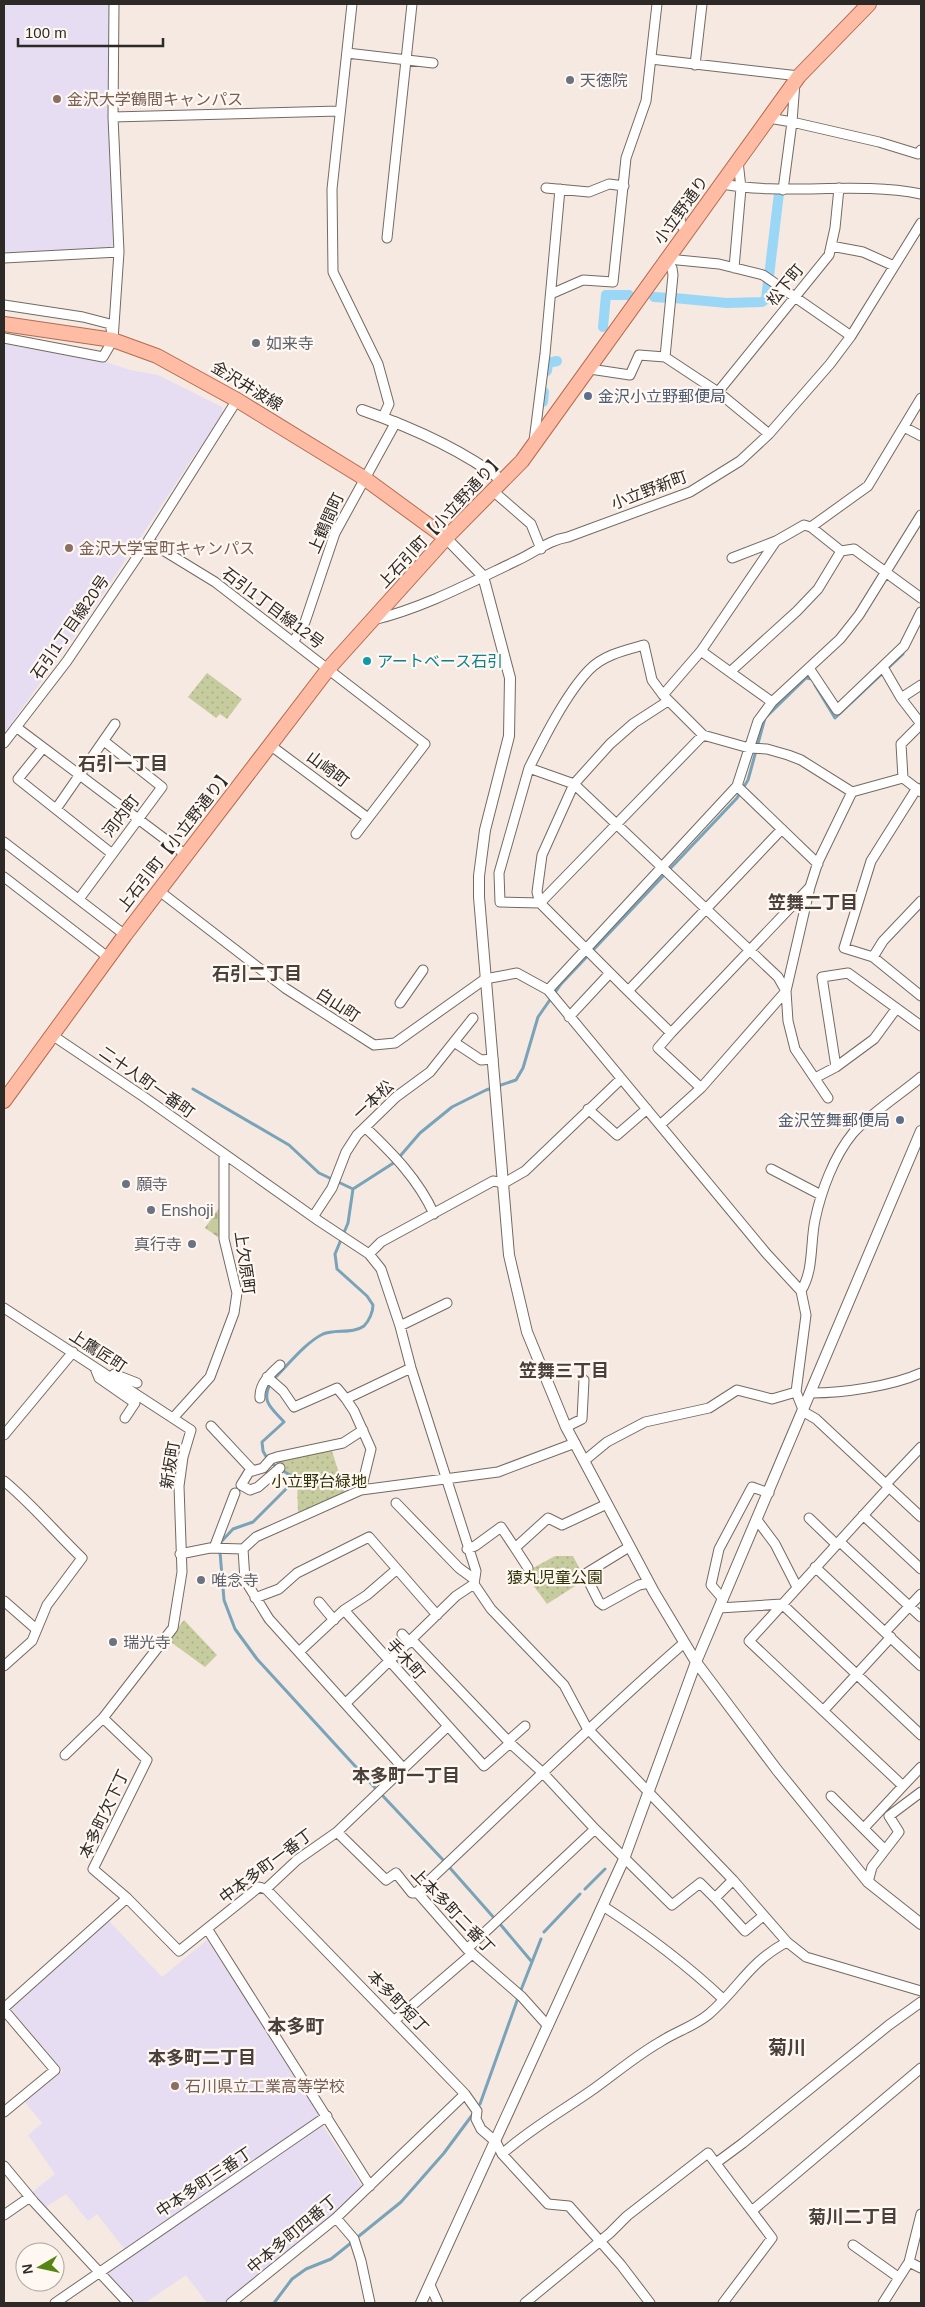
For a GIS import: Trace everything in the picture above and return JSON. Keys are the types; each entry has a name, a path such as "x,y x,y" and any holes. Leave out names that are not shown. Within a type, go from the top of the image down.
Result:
{"main road":[{"name":"小立野通り","path":"533,446 797,78 869,4"},
{"name":"金沢井波線","path":"4,324 113,340 157,356 237,400 364,478 446,538"},
{"name":"上石引町【小立野通り】","path":"373,620 446,538 503,481 533,446"},
{"path":"330,668 373,620"},
{"name":"上石引町【小立野通り】","path":"6,1094 52,1035 158,890 330,668"}],"street":[{"path":"4,338 103,357 113,340 119,252 113,117 114,4"},
{"path":"352,4 332,189 333,272 378,364 389,404 383,417"},
{"path":"387,238 412,4"},
{"path":"550,294 583,280 613,282 629,145 646,101 657,4"},
{"path":"695,65 702,4"},
{"path":"347,53 433,63"},
{"path":"651,59 797,78 783,190"},
{"path":"113,117 339,111"},
{"path":"769,118 879,142 918,154 921,150"},
{"path":"734,268 741,188 738,161"},
{"path":"546,188 589,192 609,184 624,186"},
{"path":"722,184 741,188 783,190 839,188 905,191 921,194"},
{"path":"839,188 832,246 863,252 894,266"},
{"path":"533,446 560,189"},
{"path":"680,218 681,225 688,231"},
{"name":"小立野新町","path":"373,620 401,612 483,576 541,549 553,540 568,537 690,492 740,461 769,434 852,336 921,223"},
{"name":"松下町","path":"718,392 829,255 832,246"},
{"path":"4,258 119,252"},
{"path":"667,261 719,264 763,275 852,336"},
{"path":"665,358 673,275 672,268 667,261"},
{"path":"4,305 83,317 110,324 113,340"},
{"path":"590,369 630,375 639,355 665,358 718,392 769,434"},
{"path":"811,527 868,486 921,398"},
{"name":"石引1丁目線20号","path":"4,742 64,664 148,541 237,400"},
{"path":"362,410 396,422 481,464 503,481"},
{"name":"上鶴間町","path":"294,641 305,622 335,533 396,422"},
{"path":"904,427 921,436"},
{"path":"492,491 531,524 541,549"},
{"path":"548,990 737,786 758,720 772,702 840,639 859,615 887,573 921,516"},
{"path":"732,558 776,542 804,526 811,527 841,551 854,550 921,598"},
{"path":"446,538 483,576 510,678 509,736 485,830 479,876 485,978 510,1255 527,1332 566,1427 649,1583 696,1662 777,1770 868,1882 921,1924"},
{"name":"石引1丁目線12号","path":"148,541 214,582 330,668 425,744 368,818"},
{"path":"671,1033 540,903 537,892 542,855 574,784 610,744 665,698 701,651 776,542"},
{"path":"730,672 813,594 841,551"},
{"path":"809,668 837,710 904,646 921,612"},
{"path":"703,735 540,903 500,902 499,873 512,835 529,768 542,742 590,669 612,655 644,644 652,680 665,698 703,735 749,748 767,749 801,760 852,792 903,778"},
{"path":"701,651 772,702"},
{"path":"883,667 901,698 921,724 901,744 903,778 919,790 871,861 844,948 874,958 920,992"},
{"path":"901,698 921,685"},
{"path":"56,808 115,724"},
{"path":"16,727 186,855"},
{"name":"河内町","path":"79,899 111,853 162,787 104,741"},
{"name":"山崎町","path":"270,745 368,818"},
{"path":"43,748 18,779 111,853"},
{"path":"529,768 574,784 778,977 786,991"},
{"path":"737,786 818,864"},
{"path":"828,1098 795,1049 788,1021 786,991 810,887 818,864 852,792"},
{"path":"356,834 368,818"},
{"path":"628,991 782,829"},
{"path":"4,842 125,935"},
{"path":"4,878 109,958"},
{"path":"701,1088 658,1048 810,887"},
{"name":"白山町","path":"158,890 285,988 374,1044 395,1043 485,978"},
{"path":"874,958 883,941 921,901"},
{"path":"400,1003 423,970"},
{"path":"485,978 518,973 548,990 766,1253 801,1291 806,1315 796,1392 804,1412 816,1419 921,1517"},
{"path":"569,1017 610,973"},
{"path":"836,1067 822,976 848,973 921,1026"},
{"path":"660,1125 701,1088 786,991"},
{"path":"815,1078 836,1067 874,1039 896,1009"},
{"name":"一本松","path":"313,1217 332,1188 346,1152 396,1097 430,1072 473,1018"},
{"name":"二十人町一番町","path":"52,1035 369,1254 381,1269 400,1326"},
{"path":"454,1042 481,1060 493,1059"},
{"path":"801,1291 806,1282 814,1223 821,1195 842,1149 854,1133 921,1077"},
{"path":"369,1254 381,1242 493,1181 504,1183 525,1171 621,1079"},
{"path":"588,1109 617,1135 647,1109"},
{"path":"366,1128 399,1159 426,1196 434,1214"},
{"path":"421,2303 624,1859 696,1662 804,1412 921,1131"},
{"name":"上欠原町","path":"175,1418 210,1376 234,1313 237,1293 224,1239 224,1155"},
{"path":"771,1169 821,1195"},
{"path":"346,1703 456,1596 474,1581 476,1571 467,1549 447,1479 411,1368 400,1326 447,1303"},
{"name":"上鷹匠町","path":"4,1308 175,1418"},
{"path":"4,1434 73,1352"},
{"path":"260,1398 260,1393 267,1377 280,1365"},
{"path":"95,1367 137,1383"},
{"path":"95,1367 99,1378 135,1403 125,1418"},
{"path":"346,1399 411,1368"},
{"path":"811,1393 854,1389 910,1378 921,1372"},
{"path":"267,1377 283,1390 294,1407 337,1388 354,1411 371,1449 361,1490"},
{"path":"566,1427 582,1419 584,1380"},
{"path":"584,1461 622,1432 663,1417 709,1408 737,1390 772,1399 796,1392"},
{"name":"新坂町","path":"175,1418 192,1430 183,1458 178,1486 181,1526 180,1554"},
{"path":"211,1426 253,1471"},
{"path":"214,1548 238,1489 249,1472 263,1468 277,1457 343,1443 363,1430"},
{"path":"65,1755 103,1718 173,1628 182,1572 180,1554 214,1548 243,1549 256,1537 361,1490 498,1472 575,1443"},
{"path":"903,1786 749,1641 921,1448"},
{"path":"238,1489 250,1490 258,1487 280,1468"},
{"path":"4,1481 30,1502 49,1527 81,1553 47,1605 32,1641 4,1666"},
{"path":"721,1604 711,1585 719,1549 752,1487 769,1493"},
{"path":"396,1503 474,1581 491,1609 564,1685 588,1728 733,1880 786,1942 806,1957 921,1991"},
{"path":"515,1548 548,1518 562,1525 607,1504"},
{"path":"863,1515 921,1569"},
{"path":"809,1518 921,1617"},
{"path":"757,1520 774,1544 797,1587"},
{"path":"467,1549 475,1546 501,1527 528,1568"},
{"path":"255,1598 279,1589 297,1573 369,1537 437,1615"},
{"path":"630,1547 585,1574 599,1602 603,1605 639,1585 649,1583"},
{"path":"243,1549 245,1580 269,1619 404,1769"},
{"path":"815,1567 921,1666"},
{"path":"299,1652 344,1610 367,1595 396,1570"},
{"path":"823,1711 857,1676 921,1594"},
{"path":"4,1601 36,1629"},
{"path":"319,1602 334,1620"},
{"path":"721,1604 782,1604 921,1735"},
{"name":"手木町","path":"344,1610 484,1766 509,1742"},
{"path":"402,1634 509,1742 543,1773 624,1859 672,1905 700,1883 745,1931 763,1916"},
{"path":"417,1892 588,1728 684,1643"},
{"name":"本多町欠下丁","path":"103,1718 147,1760 93,1869 127,1898"},
{"path":"509,1742 525,1726"},
{"name":"中本多町一番丁","path":"208,1930 259,1886 266,1889 297,1860 337,1832 447,1727"},
{"path":"864,1828 921,1767"},
{"path":"868,1882 872,1867 899,1832 889,1816 921,1792"},
{"path":"831,1796 885,1850"},
{"path":"395,2020 470,1952 595,1829"},
{"name":"上本多町二番丁","path":"337,1832 386,1880 396,1873 412,1893 417,1892 470,1952 522,1997 548,2026"},
{"path":"714,1898 733,1880"},
{"name":"本多町短丁","path":"266,1889 395,2020 464,2094 477,2111 476,2118 481,2129 496,2142 502,2154 548,2204 569,2206 650,2303"},
{"path":"4,2112 55,2070 4,2009 127,1898 179,1951 208,1930 370,2186"},
{"path":"603,1906 654,1940 705,1980 722,2000"},
{"path":"502,2154 523,2136 659,2042 708,2014 751,1967 772,1950 786,1942"},
{"path":"716,2163 889,2025 921,2002"},
{"path":"753,2210 921,2068"},
{"name":"中本多町四番丁","path":"231,2303 336,2218 464,2094"},
{"name":"中本多町三番丁","path":"54,2303 327,2116"},
{"path":"525,2303 600,2242 627,2216 708,2153 753,2210 772,2238 723,2303"},
{"path":"4,2166 30,2197 128,2303"},
{"path":"4,2215 30,2197"},
{"path":"883,2303 909,2262 921,2214"},
{"path":"336,2218 354,2239 370,2303"},
{"path":"853,2244 898,2277"},
{"path":"909,2262 921,2268"},
{"path":"430,2285 438,2303"}],"shaded area":[{"name":"金沢大学鶴間キャンパス","path":"4,4 111,4 111,195 115,249 4,254"},
{"name":"金沢大学宝町キャンパス","path":"4,343 97,359 130,370 158,375 222,407 223,412 86,620 4,733"},
{"name":"石川県立工業高等学校","path":"109,1921 162,1977 207,1940 322,2114 125,2250 97,2214 88,2221 66,2194 44,2208 31,2193 55,2174 28,2135 42,2123 25,2102 63,2071 11,2009 66,1957"},
{"path":"320,2125 323,2126 361,2185 360,2190 290,2253 224,2303 207,2303 186,2275 145,2303 134,2303 105,2273"}],"green space":[{"path":"207,673 242,699 227,719 220,714 216,718 188,697"},
{"path":"221,1205 222,1235 218,1237 205,1228"},
{"name":"小立野台緑地","path":"332,1451 345,1493 298,1515 297,1479 276,1463 278,1459 301,1454"},
{"name":"猿丸児童公園","path":"555,1556 573,1556 582,1573 583,1581 547,1604 524,1573"},
{"path":"184,1620 217,1655 205,1667 168,1640"}],"waterway":[{"path":"769,276 779,193"},
{"path":"674,298 727,303 762,302 766,299 768,282"},
{"path":"603,327 606,295 629,295"},
{"path":"654,297 669,298"},
{"path":"547,371 548,363 557,361"},
{"path":"543,402 544,392"},
{"path":"815,685 835,718 903,654"},
{"path":"274,1379 303,1348 323,1334 360,1328 366,1324 370,1316 373,1305 367,1296 337,1269 335,1254 348,1223 353,1189 395,1162 420,1133 452,1107 486,1090 516,1080 523,1068 538,1017 561,984 737,798 748,780 765,718 806,678 812,679"},
{"path":"193,1089 289,1145 319,1173 353,1189"},
{"path":"268,1460 263,1451 262,1442 284,1422 267,1401 270,1384"},
{"path":"220,1543 233,1529 253,1522 293,1482 293,1477 271,1463"},
{"path":"220,1552 224,1600 235,1629 257,1659 377,1790"},
{"path":"382,1795 445,1862"},
{"path":"450,1868 495,1919"},
{"path":"585,1889 605,1869"},
{"path":"544,1932 580,1894"},
{"path":"500,1924 532,1962"},
{"path":"521,1990 541,1939"},
{"path":"480,2104 518,1998"},
{"path":"359,2236 401,2202 444,2153 473,2114"},
{"path":"274,2303 292,2279 306,2269 331,2259 351,2243"}],"place":[{"name":"天徳院","path":"570,80"},
{"name":"金沢大学鶴間キャンパス","path":"57,99"},
{"name":"如来寺","path":"256,343"},
{"name":"金沢小立野郵便局","path":"588,396"},
{"name":"金沢大学宝町キャンパス","path":"69,548"},
{"name":"アートベース石引","path":"367,661"},
{"name":"金沢笠舞郵便局","path":"900,1120"},
{"name":"願寺","path":"126,1184"},
{"name":"Enshoji","path":"151,1210"},
{"name":"真行寺","path":"192,1244"},
{"name":"唯念寺","path":"201,1580"},
{"name":"瑞光寺","path":"113,1642"},
{"name":"石川県立工業高等学校","path":"175,2086"}],"district":[{"name":"石引一丁目","path":"123,764"},
{"name":"笠舞二丁目","path":"813,903"},
{"name":"石引二丁目","path":"257,974"},
{"name":"笠舞三丁目","path":"564,1371"},
{"name":"本多町一丁目","path":"406,1776"},
{"name":"本多町","path":"296,2026"},
{"name":"菊川","path":"787,2047"},
{"name":"本多町二丁目","path":"202,2058"},
{"name":"菊川二丁目","path":"853,2217"}]}
